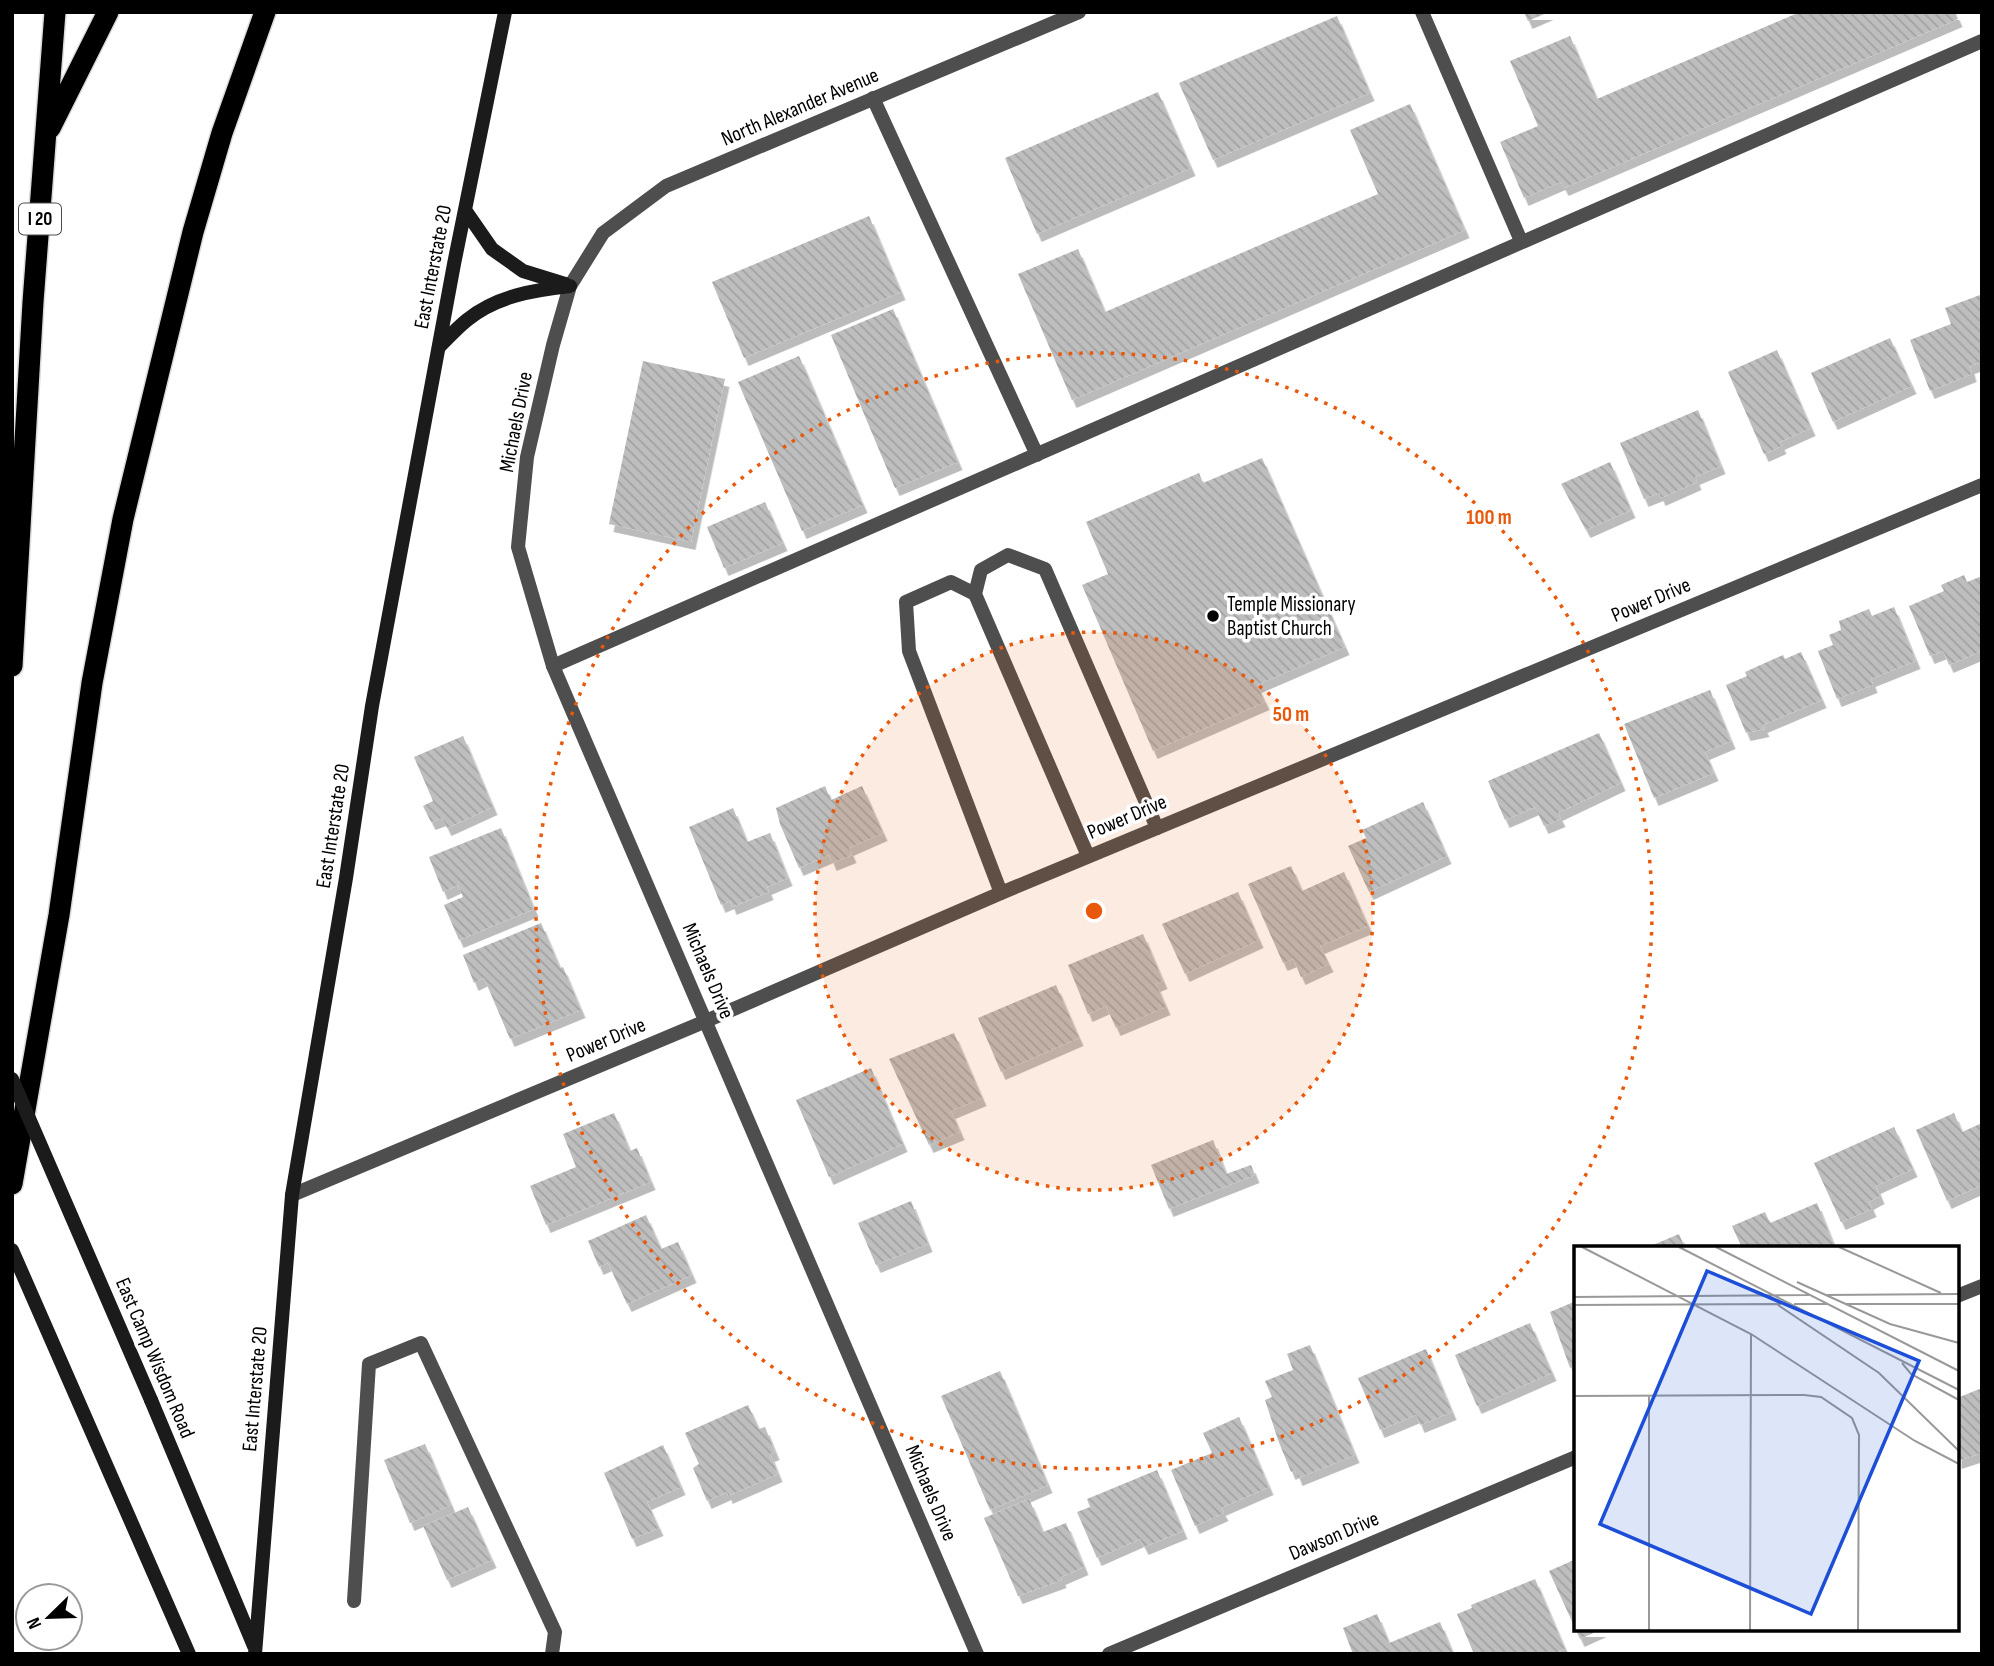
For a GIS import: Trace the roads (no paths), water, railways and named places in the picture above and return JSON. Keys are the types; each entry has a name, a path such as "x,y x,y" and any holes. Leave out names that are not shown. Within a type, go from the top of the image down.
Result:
{"highway":[{"name":"I 20","path":"12,666 33,302 55,12"},
{"path":"46,136 107,12"},
{"path":"12,1184 59,915 92,683 123,519 192,232 222,133 265,12"}],"main road":[{"name":"East Interstate 20","path":"256,1652 292,1195 346,878 372,706 505,12"},
{"path":"465,210 492,249 523,271 570,286"},
{"path":"439,347 468,319 508,297 570,286"},
{"name":"East Camp Wisdom Road","path":"12,1079 256,1652"},
{"path":"12,1250 189,1654"}],"street":[{"name":"North Alexander Avenue","path":"570,286 603,233 666,186 1079,12"},
{"path":"1422,12 1521,241"},
{"path":"553,666 1982,41"},
{"path":"873,98 1037,455"},
{"name":"Michaels Drive","path":"570,286 527,457 518,547 553,666 977,1654"},
{"name":"Power Drive","path":"292,1195 706,1021 1088,856 1982,485"},
{"path":"1088,856 975,594 981,569 1008,555 1045,569 1157,828"},
{"path":"975,594 951,582 906,602 909,651 1001,893"},
{"path":"1959,1295 1982,1286"},
{"path":"354,1601 369,1364 421,1343 555,1632 552,1654"},
{"name":"Dawson Drive","path":"1109,1654 1574,1458"}],"place":[{"name":"Temple Missionary Baptist Church","path":"1213,616"}]}
